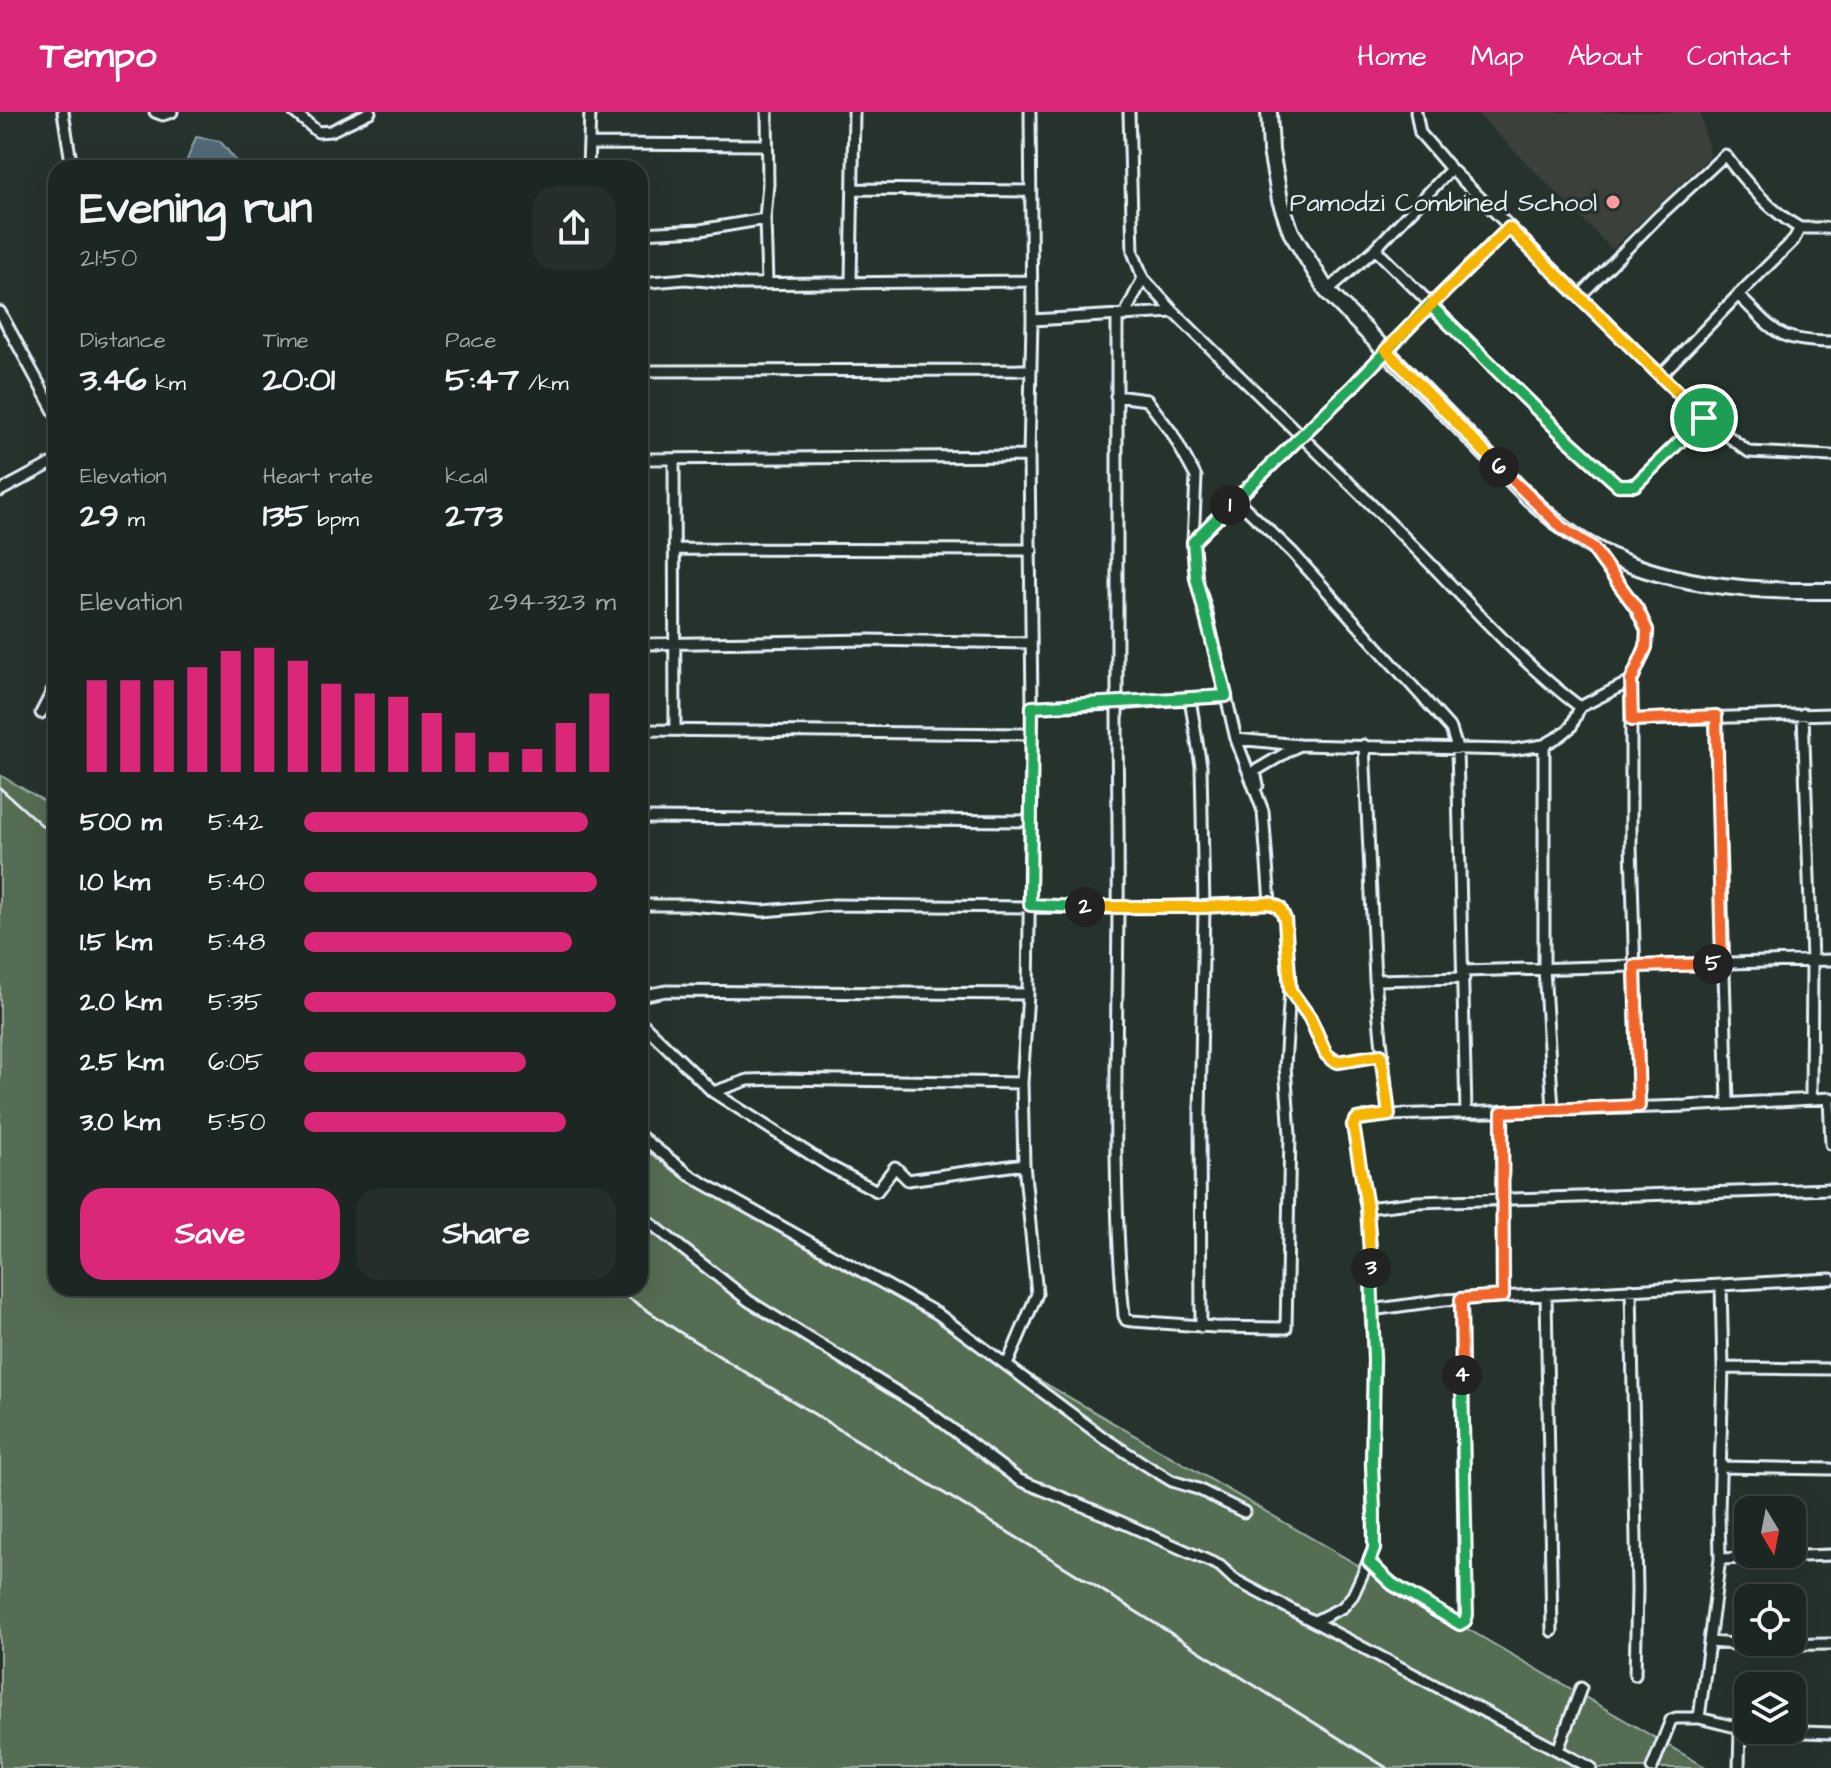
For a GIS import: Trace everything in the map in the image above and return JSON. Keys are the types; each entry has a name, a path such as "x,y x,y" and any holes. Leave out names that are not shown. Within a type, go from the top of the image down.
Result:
{"street":[{"path":"63,112 71,160"},
{"path":"155,112 163,115 172,112"},
{"path":"294,112 318,132 331,131 370,112"},
{"path":"589,160 590,112"},
{"path":"767,112 767,283"},
{"path":"851,281 854,112"},
{"path":"1007,1365 1037,1294 1024,1164 1022,1083 1028,994 1032,707 1030,112"},
{"path":"1129,112 1133,252 1143,278 1417,550 1487,625 1551,686 1580,707"},
{"path":"1269,112 1271,151 1280,200 1291,232 1327,291 1562,528 1592,547 1678,578 1783,591 1831,591"},
{"path":"1416,112 1420,133 1451,169 1704,418 1749,452 1831,456"},
{"path":"590,144 767,145"},
{"path":"1581,295 1725,155 1742,179 1790,222 1800,228 1831,228"},
{"path":"1327,291 1375,249 1451,169"},
{"path":"854,189 1029,191"},
{"path":"648,233 700,230 765,219"},
{"path":"1193,542 1509,228"},
{"path":"1661,375 1793,241 1800,228"},
{"path":"1375,249 1566,438 1618,485 1635,485 1704,418"},
{"path":"648,905 763,911 834,905 1118,908 1270,903 1280,908 1285,919 1290,990 1285,1066 1290,1135 1287,1326 1274,1330 1201,1327 1126,1320 1124,1316 1117,1247 1116,1175 1118,908 1116,396 1121,316 1143,278"},
{"path":"648,282 686,279 738,284 1031,281"},
{"path":"1738,295 1777,333 1788,339 1831,342"},
{"path":"0,312 48,400"},
{"path":"1032,320 1174,312"},
{"path":"648,371 1029,370"},
{"path":"1116,396 1147,400 1172,433 1196,477 1193,542 1196,578 1236,739 1263,811"},
{"path":"648,459 1029,456"},
{"path":"674,459 675,730"},
{"path":"0,491 48,465"},
{"path":"1236,499 1292,552 1451,729 1457,748 1466,1113"},
{"path":"1194,513 1211,522"},
{"path":"1592,547 1637,609 1647,630 1646,647 1631,681 1631,830 1639,1106"},
{"path":"676,549 1032,550"},
{"path":"648,644 869,640 1031,643"},
{"path":"1236,739 1299,745 1511,750 1544,745 1571,727 1580,707 1631,681"},
{"path":"1032,707 1226,696"},
{"path":"41,713 48,699"},
{"path":"1190,699 1201,766 1204,907 1200,1116 1201,1327"},
{"path":"1803,714 1812,960 1811,1098"},
{"path":"1632,720 1831,714"},
{"path":"1716,716 1728,1102"},
{"path":"648,730 1031,734"},
{"path":"1270,903 1263,811 1255,771 1299,745"},
{"path":"1364,745 1375,980 1389,1115"},
{"path":"1544,745 1544,969 1553,1109"},
{"path":"648,818 1030,821"},
{"path":"1375,980 1544,969 1831,960"},
{"path":"1290,990 1302,1005 1332,1060 1338,1062 1381,1055"},
{"path":"648,994 666,991 1028,994"},
{"path":"648,1029 713,1092 827,1165 877,1191 895,1167 908,1180 1024,1164"},
{"path":"713,1092 748,1080 778,1079 1022,1083"},
{"path":"1315,1621 1343,1607 1353,1595 1374,1549 1371,1256 1367,1208 1353,1125 1357,1119 1389,1115 1686,1106 1830,1098 1831,1144"},
{"path":"1502,1112 1503,1296"},
{"path":"648,1142 691,1176 938,1314 1104,1438 1152,1469 1172,1481 1198,1489 1244,1512"},
{"path":"1367,1208 1418,1202 1831,1189"},
{"path":"648,1221 749,1301 928,1411 1019,1480 1220,1566 1235,1580 1591,1768"},
{"path":"1371,1310 1503,1296 1831,1279"},
{"path":"1699,1718 1720,1559 1721,1285"},
{"path":"1631,1289 1637,1590 1635,1675"},
{"path":"1546,1294 1552,1631"},
{"path":"1369,1562 1392,1584 1460,1624 1465,1621 1461,1299"},
{"path":"1723,1368 1831,1369"},
{"path":"1720,1467 1831,1469"},
{"path":"1720,1559 1831,1555"},
{"path":"1709,1642 1831,1644"},
{"path":"1558,1750 1581,1688"},
{"path":"1652,1768 1671,1720 1699,1718 1734,1727"},
{"path":"1806,1732 1831,1733"},
{"path":"1739,1768 1744,1744"}],"shaded area":[{"name":"Pamodzi Combined School","path":"1476,112 1700,112 1710,156 1612,249"}],"green space":[{"path":"0,775 48,803 48,1296 648,1296 648,1153 1707,1768 0,1768"}],"water":[{"path":"196,137 220,141 235,160 187,160"}],"railway":[{"path":"0,788 48,831"},
{"path":"626,1296 1387,1768"}],"place":[{"name":"Pamodzi Combined School","path":"1613,202"}],"route":[{"path":"1704,418 1509,228 1430,305 1386,350 1528,497 1562,528 1592,547 1637,609 1647,630 1646,647 1631,681 1632,720 1716,716 1722,964 1635,966 1639,1106 1502,1112 1503,1296 1461,1299 1467,1615 1460,1624 1392,1584 1369,1562 1374,1549 1371,1256 1367,1208 1353,1125 1357,1119 1389,1115 1381,1055 1338,1062 1326,1054 1310,1018 1290,990 1285,919 1280,908 1270,903 1118,908 1030,905 1032,707 1226,696 1196,578 1193,542 1353,386 1386,350 1430,305 1618,485 1635,485 1704,418"}]}
